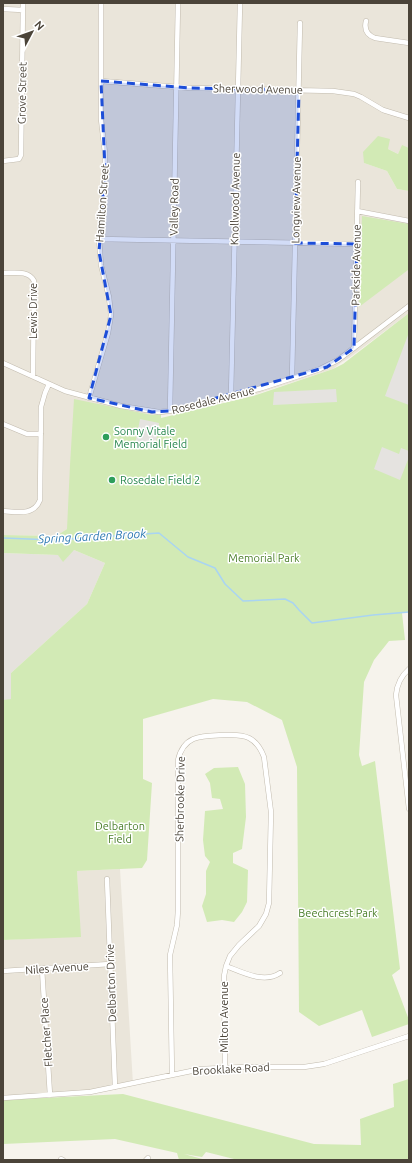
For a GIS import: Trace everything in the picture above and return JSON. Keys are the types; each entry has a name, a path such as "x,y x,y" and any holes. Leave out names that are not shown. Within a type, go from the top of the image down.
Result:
{"street":[{"name":"Grove Street","path":"3,161 20,158 21,154 23,3"},
{"name":"Hamilton Street","path":"89,398 108,333 111,315 109,297 101,265 99,239 104,199 105,169 105,153 101,119 101,3"},
{"name":"Valley Road","path":"170,411 178,3"},
{"name":"Knollwood Avenue","path":"231,396 240,3"},
{"path":"3,8 23,10"},
{"path":"366,21 366,29 371,37 409,43"},
{"name":"Longview Avenue","path":"292,378 300,23"},
{"name":"Sherwood Avenue","path":"101,81 177,87 334,91 350,93 361,97 383,110 409,118"},
{"name":"Parkside Avenue","path":"354,348 358,182"},
{"path":"357,211 409,221"},
{"path":"99,239 357,244"},
{"name":"Lewis Drive","path":"3,273 26,273 31,276 34,281 33,376"},
{"name":"Rosedale Avenue","path":"3,363 65,391 89,398 152,412 170,411 231,396 327,367 409,306"},
{"path":"3,511 26,512 34,509 39,503 41,496 42,408 49,384"},
{"path":"3,424 27,434 41,434"},
{"path":"409,669 401,678 396,689 409,809"},
{"name":"Sherbrooke Drive","path":"172,1075 170,955 177,925 178,910 178,760 182,749 193,738 204,736 238,735 244,736 255,742 264,757 271,812 270,899 263,921 234,951 226,966"},
{"name":"Delbarton Drive","path":"107,879 115,1087"},
{"name":"Niles Avenue","path":"3,971 110,964"},
{"path":"226,966 260,977 272,977 280,973"},
{"name":"Milton Avenue","path":"224,1068 224,976 226,966"},
{"name":"Fletcher Place","path":"42,969 50,1095"},
{"name":"Brooklake Road","path":"3,1098 90,1092 201,1069 304,1067 324,1064 409,1036"}],"highlighted area":[{"path":"101,81 191,88 299,90 295,243 357,244 354,348 327,367 170,411 152,412 89,398 111,315 99,252 105,169"}],"shaded area":[{"path":"3,3 409,3 409,148 402,146 398,154 388,149 364,163 387,171 397,189 409,191 409,313 333,369 253,395 164,415 152,415 67,529 56,536 3,535"},
{"path":"408,335 409,336 409,405 385,396"},
{"path":"336,389 337,402 273,405 274,392"},
{"path":"140,419 159,423 155,449 135,445"},
{"path":"382,447 399,454 401,448 409,451 409,457 400,480 374,469"},
{"path":"74,550 105,563 87,604 11,673 11,700 3,700 3,553 58,555"},
{"path":"120,869 133,1084 90,1092 3,1098 3,940 80,936 77,871"}],"green space":[{"path":"378,136 390,139 388,149 398,154 402,145 409,148 409,191 397,189 387,171 364,163 363,152"},
{"path":"362,216 409,224 409,266 408,270 359,307"},
{"name":"Memorial Park","path":"409,313 409,612 402,613 405,640 389,641 374,660 364,682 359,755 362,766 375,761 400,969 392,975 409,1020 409,1024 372,1037 362,1010 319,1026 299,1012 297,767 282,720 247,702 213,699 143,719 143,779 152,783 147,860 142,868 77,871 81,937 3,940 3,700 11,699 11,673 87,604 105,563 74,550 63,562 58,555 3,553 3,535 56,536 67,529 74,399 152,415 161,414 161,418 253,396 333,369 343,364"},
{"path":"238,767 245,784 246,817 242,849 233,853 233,863 248,870 247,902 242,912 234,922 222,920 207,922 202,906 206,894 206,871 210,862 205,856 203,840 205,811 223,809 220,799 212,798 210,783 205,774 214,768"},
{"path":"409,1079 409,1160 238,1160 206,1152 202,1157 184,1154 206,1160 179,1160 177,1153 115,1139 3,1144 3,1100 123,1094 314,1144 361,1145 360,1119 394,1107 393,1084"}],"waterway":[{"name":"Spring Garden Brook","path":"3,538 54,540 159,533 188,557 215,568 225,584 243,601 285,599 293,603 312,623 409,612"}],"place":[{"name":"Sonny Vitale Memorial Field","path":"106,437"},
{"name":"Rosedale Field 2","path":"112,480"}],"park label":[{"name":"Delbarton Field","path":"120,832"},
{"name":"Beechcrest Park","path":"338,913"}]}
